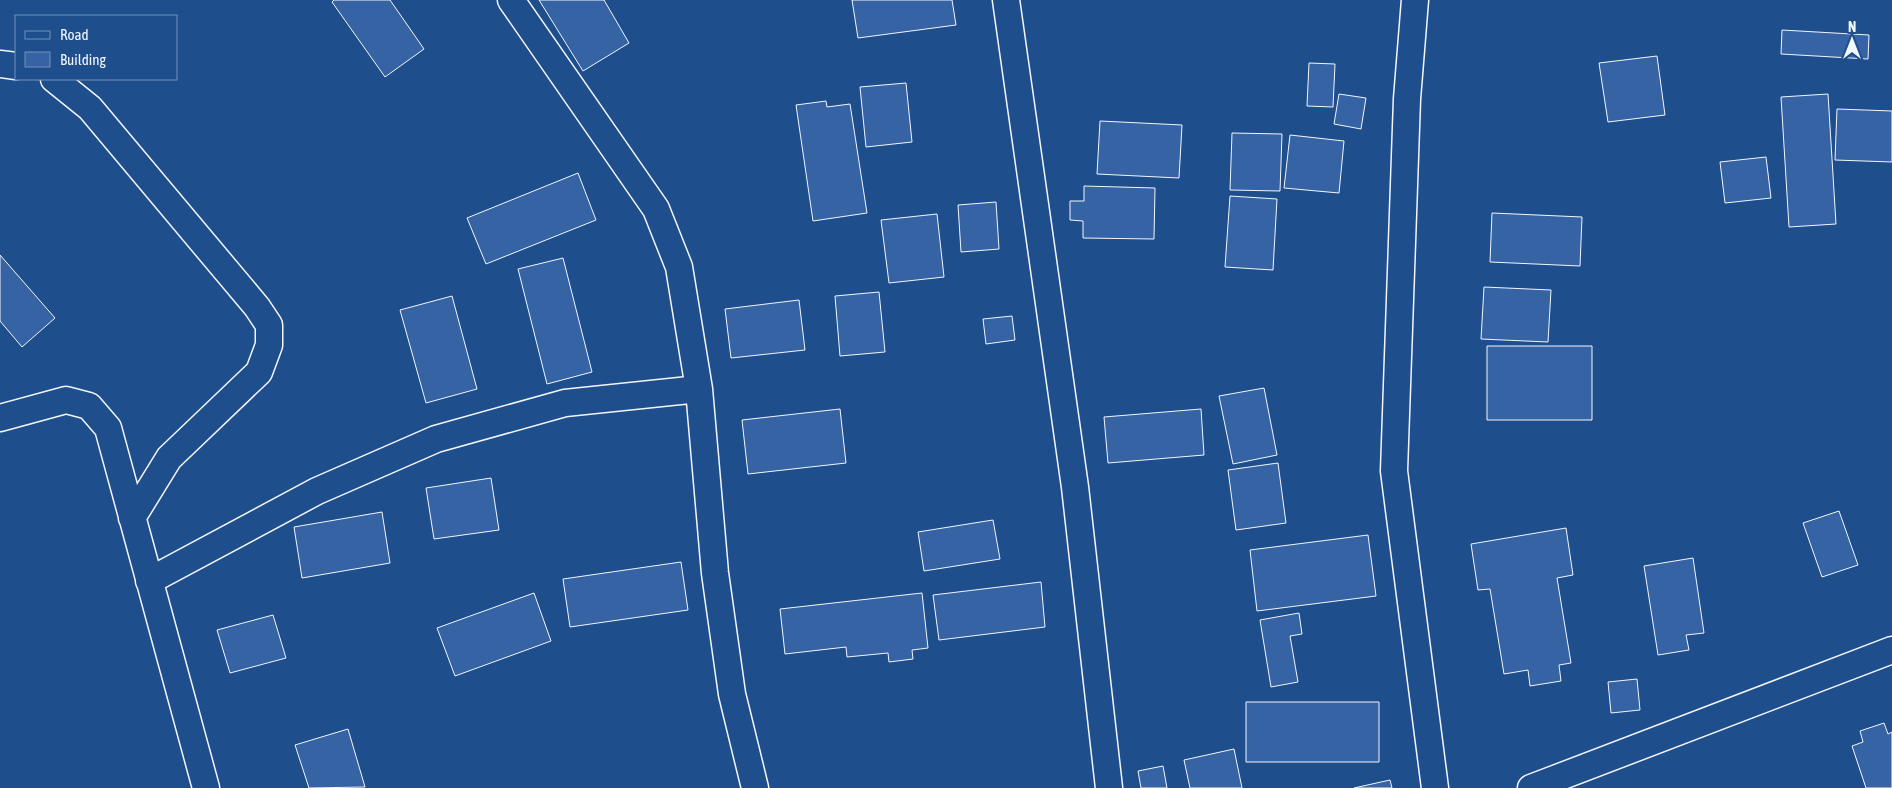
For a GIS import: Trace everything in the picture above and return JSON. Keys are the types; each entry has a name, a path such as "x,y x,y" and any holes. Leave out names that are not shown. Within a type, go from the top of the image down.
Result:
{"street":[{"path":"511,0 656,209 679,267 699,389 715,573 732,694 755,788"},
{"path":"1006,0 1075,487 1109,788"},
{"path":"1415,0 1407,99 1394,470 1435,788"},
{"path":"0,64 15,66"},
{"path":"55,80 90,108 257,307 269,325 269,345 259,372 168,458 132,518"},
{"path":"149,581 317,491 436,439 565,403 699,389"},
{"path":"0,418 66,400 90,406 108,428 206,788"},
{"path":"1531,788 1892,650"}],"building":[{"path":"334,0 390,0 424,49 385,77 332,2"},
{"path":"539,0 604,0 629,43 583,71"},
{"path":"852,0 952,0 956,25 858,38"},
{"path":"1782,30 1869,35 1868,59 1781,54"},
{"path":"1657,56 1665,115 1608,122 1599,63"},
{"path":"1309,63 1335,64 1333,107 1307,106"},
{"path":"906,83 912,142 866,147 860,87"},
{"path":"1339,94 1366,98 1361,129 1334,124"},
{"path":"1828,94 1836,224 1789,227 1781,97"},
{"path":"826,101 827,107 850,104 867,213 813,221 796,105"},
{"path":"1837,109 1892,111 1892,162 1835,160"},
{"path":"1100,121 1182,125 1179,178 1097,174"},
{"path":"1232,133 1282,134 1280,191 1230,190"},
{"path":"1290,135 1344,141 1339,193 1284,188"},
{"path":"1766,157 1771,198 1725,203 1720,162"},
{"path":"578,173 596,220 486,264 467,218"},
{"path":"1084,186 1155,188 1154,239 1083,238 1083,221 1070,220 1070,201 1084,201"},
{"path":"1230,196 1277,199 1273,270 1225,267"},
{"path":"996,202 999,249 961,252 958,205"},
{"path":"1492,213 1582,217 1580,266 1490,262"},
{"path":"937,214 944,277 889,283 881,220"},
{"path":"0,255 55,318 22,347 0,321"},
{"path":"563,258 592,372 547,384 518,269"},
{"path":"1484,287 1551,290 1548,342 1481,339"},
{"path":"879,292 885,352 840,356 835,296"},
{"path":"452,296 477,389 426,403 400,310"},
{"path":"799,300 805,350 731,358 725,309"},
{"path":"1012,316 1015,340 986,344 983,319"},
{"path":"1487,346 1592,346 1592,420 1487,420"},
{"path":"1264,388 1277,455 1233,464 1219,396"},
{"path":"840,409 846,463 748,474 742,420"},
{"path":"1201,409 1204,455 1108,463 1104,417"},
{"path":"1278,463 1286,523 1236,530 1228,470"},
{"path":"491,478 499,530 434,539 426,488"},
{"path":"1839,511 1858,565 1822,577 1803,523"},
{"path":"382,512 390,563 302,578 294,527"},
{"path":"993,520 1000,559 924,571 918,532"},
{"path":"1566,528 1573,575 1557,578 1571,663 1559,665 1561,681 1530,686 1528,670 1504,674 1490,589 1478,590 1471,544"},
{"path":"1368,535 1376,596 1257,611 1250,550"},
{"path":"1693,558 1704,633 1686,635 1689,650 1658,655 1644,566"},
{"path":"681,562 688,610 570,627 563,579"},
{"path":"1041,582 1045,627 939,640 933,595"},
{"path":"534,593 551,641 455,676 437,628"},
{"path":"922,593 928,648 912,650 913,659 889,662 888,653 847,657 846,647 785,654 780,609"},
{"path":"1299,613 1302,634 1290,636 1298,682 1271,687 1260,620"},
{"path":"273,615 286,658 230,673 217,630"},
{"path":"1637,679 1640,710 1611,713 1608,682"},
{"path":"1246,702 1379,702 1379,762 1246,762"},
{"path":"1884,723 1888,734 1892,732 1892,788 1866,788 1852,746 1863,742 1860,731"},
{"path":"348,729 365,787 309,788 295,745"},
{"path":"1234,749 1242,788 1190,788 1184,760"},
{"path":"1163,766 1167,788 1141,788 1138,771"},
{"path":"1390,780 1392,788 1354,788"}]}
